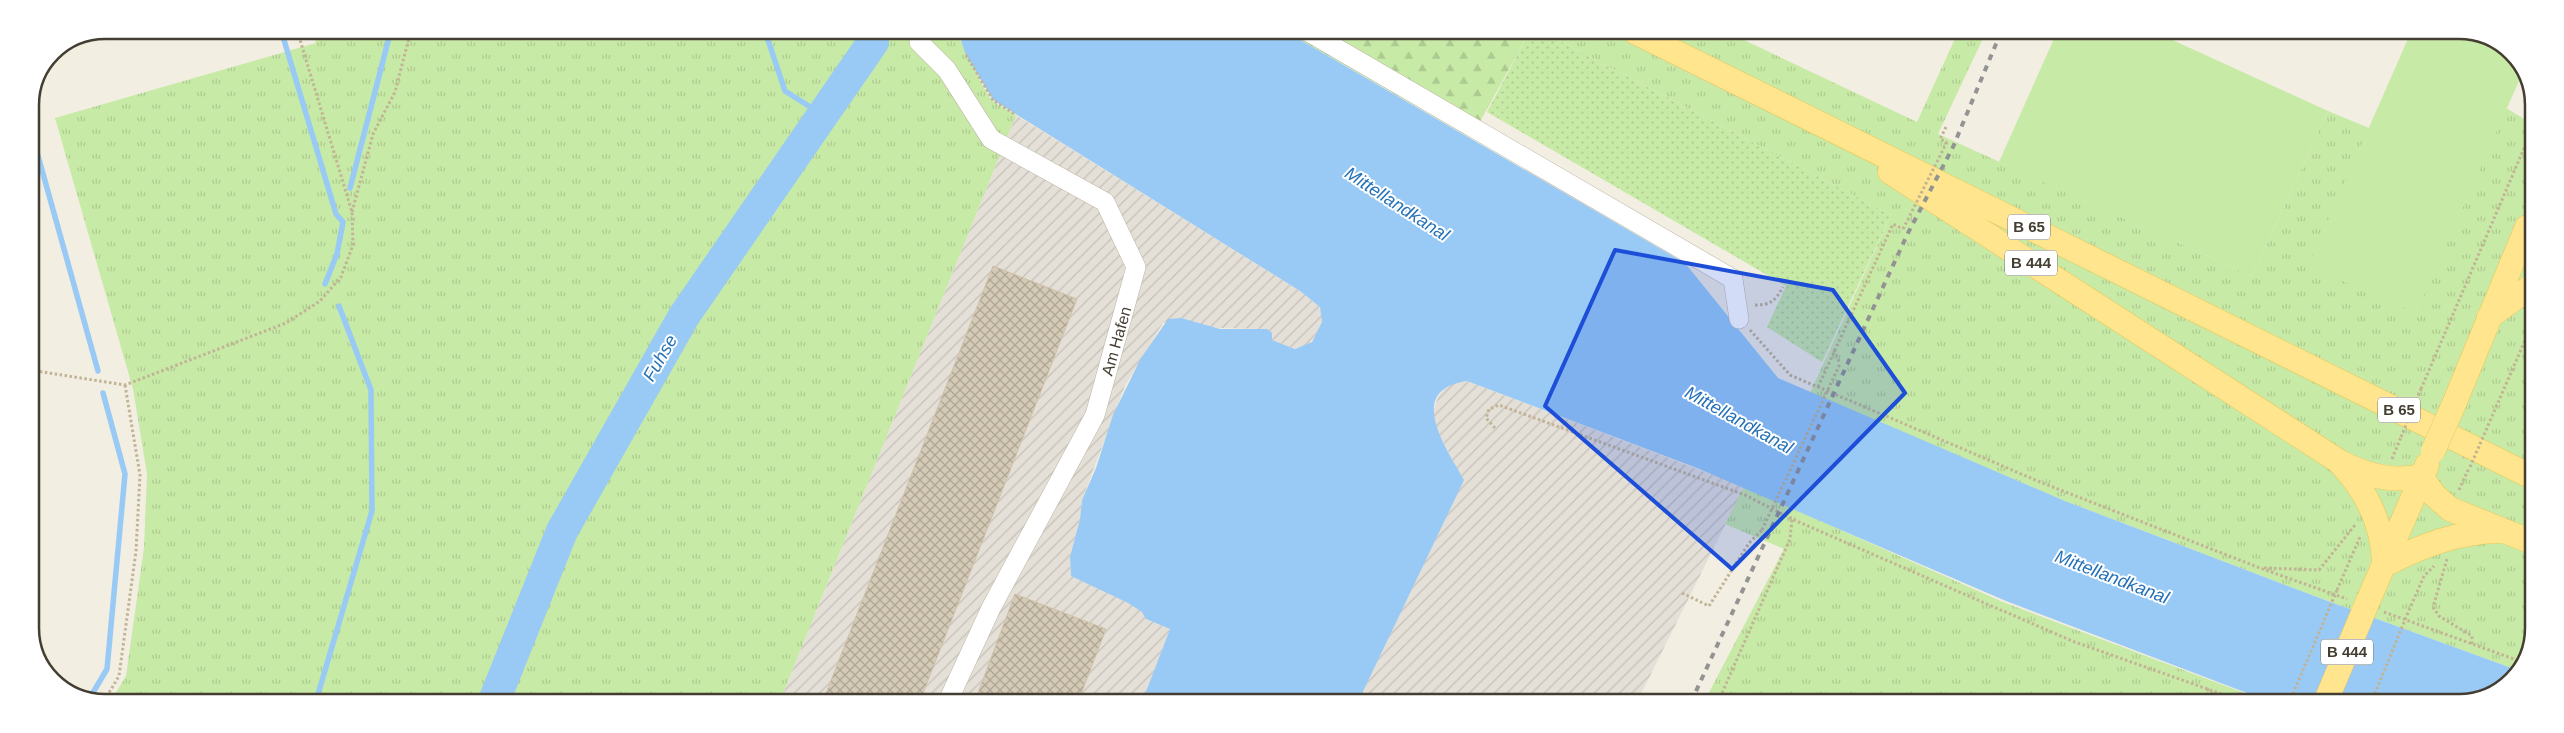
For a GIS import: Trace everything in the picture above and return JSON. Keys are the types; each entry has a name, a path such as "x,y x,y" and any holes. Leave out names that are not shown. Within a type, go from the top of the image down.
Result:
{"main road":[{"name":"B 65","path":"1649,39 2525,474"},
{"name":"B 444","path":"1794,110 2340,462"},
{"path":"2489,317 2525,239"},
{"path":"2489,317 2525,291"},
{"name":"B 444","path":"2329,694 2421,476 2454,404 2489,317"},
{"path":"2340,462 2354,469 2384,478 2404,479 2421,476 2434,495 2450,510 2525,539"},
{"path":"2340,462 2357,483 2371,509 2380,534 2384,565 2420,547 2450,548 2503,531"}],"lane":[{"path":"1321,39 1733,279 1738,311"},
{"name":"Am Hafen","path":"919,42 948,70 991,139 1105,202 1136,267 1095,415 991,608 951,694"}],"path":[{"path":"300,39 352,212"},
{"path":"39,371 126,385 286,323 320,301 341,277 350,253 352,245 352,212 373,134 395,92 410,39"},
{"path":"966,55 992,100 1016,115"},
{"path":"1818,387 1893,224 1903,229 1947,142 1940,139 1946,127"},
{"path":"2401,437 2525,146"},
{"path":"1782,287 1775,301 1767,305 1738,311 1790,375 2040,482 2260,568 2517,660"},
{"path":"2470,467 2525,340"},
{"path":"1682,593 1708,606 1749,543 1762,530 1840,364 1834,349"},
{"path":"108,694 119,676 136,551 140,475 126,385"},
{"path":"1495,428 1486,418 1489,409 1499,405 1745,495 1792,519 2072,641 2223,694"},
{"path":"1721,694 1790,539 1792,519"},
{"path":"2260,568 2319,570 2356,524 2365,524"},
{"path":"2376,694 2424,576 2450,548"},
{"path":"2450,548 2444,575 2433,607 2439,616 2472,636 2472,644"},
{"path":"2293,694 2337,590"},
{"path":"2205,687 2213,694"}],"highlighted area":[{"path":"1615,250 1833,290 1905,393 1732,569 1545,406"}],"shaded area":[{"path":"1016,115 1300,291 1320,307 1323,314 1321,328 1308,345 1295,349 1272,340 1267,329 1213,328 1181,318 1163,323 1125,386 1082,500 1080,519 1070,557 1071,576 1128,603 1143,612 1146,619 1170,629 1145,694 783,694"},
{"path":"1467,381 1744,487 1641,694 1362,694 1463,480 1435,426 1432,415 1438,397 1445,387 1453,383"}],"green space":[{"path":"315,39 959,39 992,100 1016,115 783,694 115,694 126,676 144,548 147,474 133,389 55,118 316,43"},
{"path":"1299,39 1526,39 1471,138"},
{"path":"1526,39 1556,39 1891,215 1822,362 1767,327 1786,286 1487,112"},
{"path":"1556,39 1742,39 1917,122 1955,39 1983,39 1938,134 2252,276 2328,111 2369,128 2309,265 2416,313 2506,108 2525,120 2525,637 2520,654 2512,668 2325,600 2065,501 1810,393 1891,215"},
{"path":"2054,39 2170,39 2328,111 2252,276 1999,162"},
{"path":"2408,39 2468,39 2485,44 2500,52 2509,61 2520,79 2416,313 2308,266"},
{"path":"1744,487 2003,602 2247,694 1708,694 1784,549 1725,524"}],"water":[{"name":"Mittellandkanal","path":"960,39 1299,39 1685,263 1778,378 2065,501 2325,600 2512,668 2500,681 2481,691 2472,693 2249,694 2006,601 1697,468 1467,381 1448,387 1438,396 1434,408 1441,437 1464,480 1362,694 1145,694 1170,629 1146,619 1142,612 1128,603 1071,576 1070,557 1080,519 1082,500 1096,468 1113,415 1141,358 1168,319 1181,318 1220,329 1267,329 1272,333 1272,340 1295,349 1312,342 1322,322 1320,307 1300,291 993,100 966,55"}],"building":[{"path":"993,266 1077,299 923,694 826,694"},
{"path":"1015,594 1106,629 1081,694 978,694"}],"waterway":[{"path":"284,39 336,214 343,222 337,254 325,284"},
{"path":"350,188 389,39"},
{"path":"768,39 785,91 823,115"},
{"name":"Fuhse","path":"497,694 562,531 684,316 873,42"},
{"path":"39,159 98,371"},
{"path":"318,694 372,511 371,390 339,306"},
{"path":"93,693 107,669 125,474 103,393"}],"railway":[{"path":"1695,694 1908,233 1953,147 1998,39"}]}
